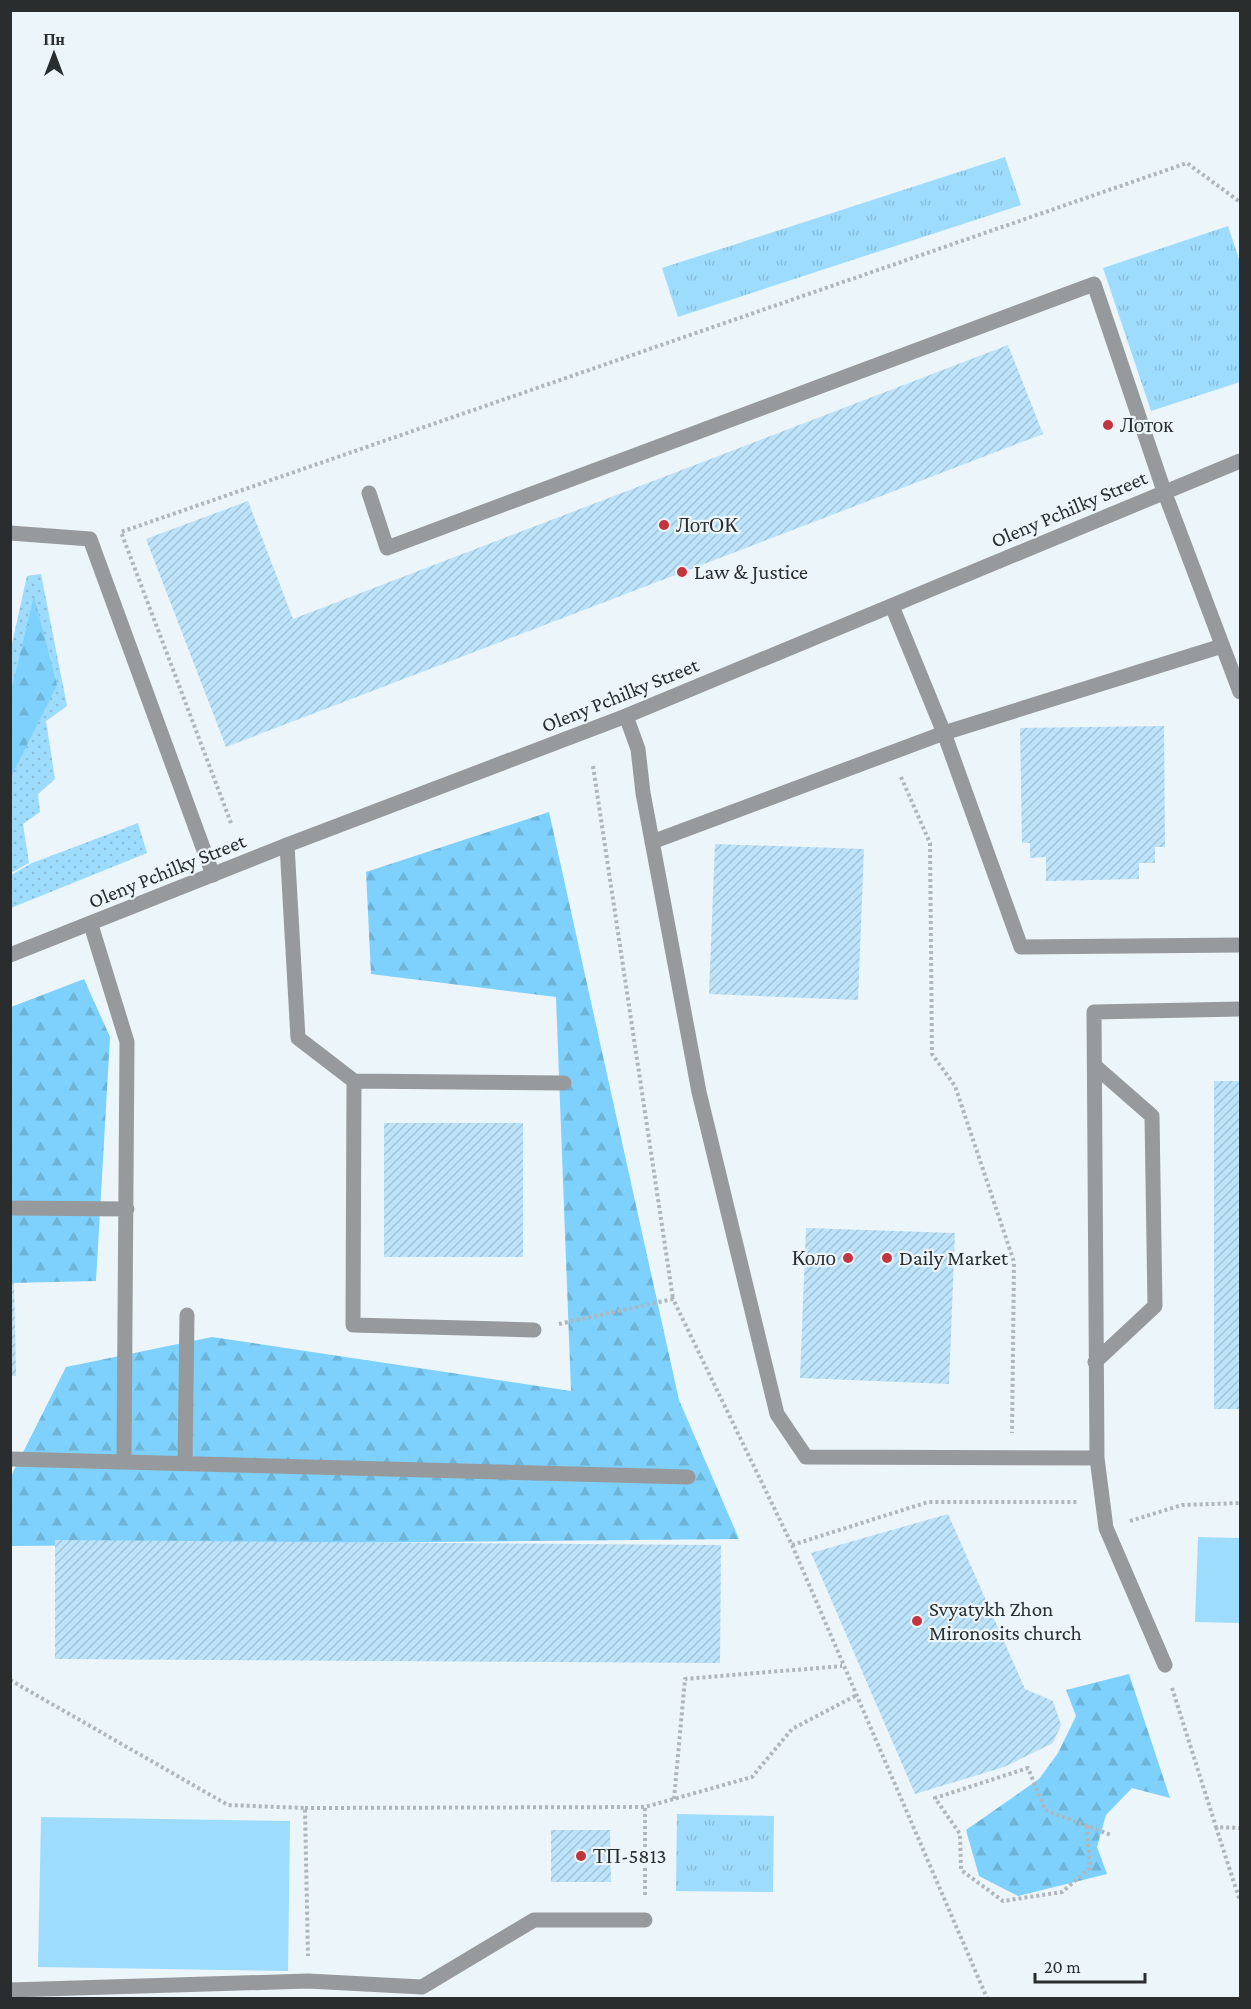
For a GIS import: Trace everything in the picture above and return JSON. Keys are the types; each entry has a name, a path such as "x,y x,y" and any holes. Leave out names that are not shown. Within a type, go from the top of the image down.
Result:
{"street":[{"path":"369,493 387,549 1094,284 1164,492 1240,692"},
{"name":"Oleny Pchilky Street","path":"10,955 91,925 287,845 626,716 1240,461"},
{"path":"10,533 90,539 213,875"},
{"path":"892,606 944,733 1021,947 1240,945"},
{"path":"652,842 944,733 1222,646"},
{"path":"626,716 638,749 652,842 699,1092 777,1414 806,1457 1097,1458"},
{"path":"287,845 298,1038 354,1082 564,1083"},
{"path":"91,925 128,1042 124,1460"},
{"path":"1165,1665 1106,1528 1097,1458 1094,1012 1240,1009"},
{"path":"1095,1362 1155,1306 1152,1116 1096,1067"},
{"path":"354,1082 352,1324 534,1330"},
{"path":"10,1208 127,1209"},
{"path":"185,1463 187,1316"},
{"path":"10,1459 124,1460 688,1477"},
{"path":"10,1990 308,1981 422,1993 534,1920 645,1920"}],"path":[{"path":"231,823 121,532 1187,163 1240,202"},
{"path":"891,753 930,843 932,1054 955,1086 1014,1262 1011,1458"},
{"path":"594,766 673,1299 792,1545 855,1696 987,1998"},
{"path":"534,1330 673,1299"},
{"path":"792,1545 928,1502 1103,1502"},
{"path":"1106,1528 1182,1505 1240,1503"},
{"path":"1165,1665 1240,1901"},
{"path":"674,1799 685,1679 843,1666"},
{"path":"10,1680 228,1805 305,1808 645,1807 752,1777 792,1729 855,1696"},
{"path":"1087,1826 1090,1868 1062,1892 1003,1901 961,1870 960,1834 935,1797 1028,1768 1045,1810 1111,1835"},
{"path":"645,1807 645,1920"},
{"path":"305,1808 308,1981"},
{"path":"1216,1827 1240,1828"}],"green space":[{"path":"1005,157 1021,205 678,317 662,268"},
{"path":"1228,226 1240,262 1240,382 1151,411 1103,268"},
{"path":"41,574 67,706 46,721 55,779 38,794 40,812 23,824 29,863 11,873 11,648 27,576"},
{"path":"34,596 57,685 11,777 11,691"},
{"path":"549,812 679,1400 739,1539 11,1546 10,1478 66,1367 212,1337 571,1391 556,997 371,974 366,872"},
{"path":"138,823 147,853 11,908 11,875 32,863"},
{"path":"84,979 110,1037 96,1281 11,1283 11,1007"},
{"path":"1198,1537 1240,1538 1240,1623 1195,1622"},
{"path":"1129,1674 1170,1798 1132,1788 1106,1815 1097,1847 1107,1874 1018,1896 979,1876 966,1830 1039,1779 1058,1753 1076,1716 1066,1690"},
{"path":"677,1814 774,1816 773,1892 676,1891"},
{"path":"41,1817 290,1821 288,1971 38,1967"}],"building":[{"path":"1008,345 1043,434 226,747 146,539 248,501 293,619"},
{"path":"1164,726 1165,847 1155,847 1155,863 1139,863 1139,879 1046,881 1046,857 1030,858 1030,843 1022,843 1020,728"},
{"path":"715,844 864,849 858,1000 709,994"},
{"path":"1214,1081 1240,1081 1240,1409 1214,1409"},
{"path":"384,1123 523,1123 523,1257 384,1257"},
{"path":"806,1228 955,1233 949,1384 800,1378"},
{"path":"10,1283 14,1283 16,1376 10,1376"},
{"name":"Svyatykh Zhon Mironosits church","path":"948,1514 1025,1689 1053,1701 1061,1725 1053,1743 1004,1767 915,1794 811,1553"},
{"path":"55,1540 721,1545 720,1663 55,1659"},
{"name":"ТП-5813","path":"551,1830 610,1830 611,1882 551,1882"}],"place":[{"name":"Лоток","path":"1108,425"},
{"name":"ЛотОК","path":"664,525"},
{"name":"Law & Justice","path":"682,572"},
{"name":"Коло","path":"848,1258"},
{"name":"Daily Market","path":"887,1258"},
{"name":"Svyatykh Zhon Mironosits church","path":"917,1621"},
{"name":"ТП-5813","path":"581,1856"}]}
